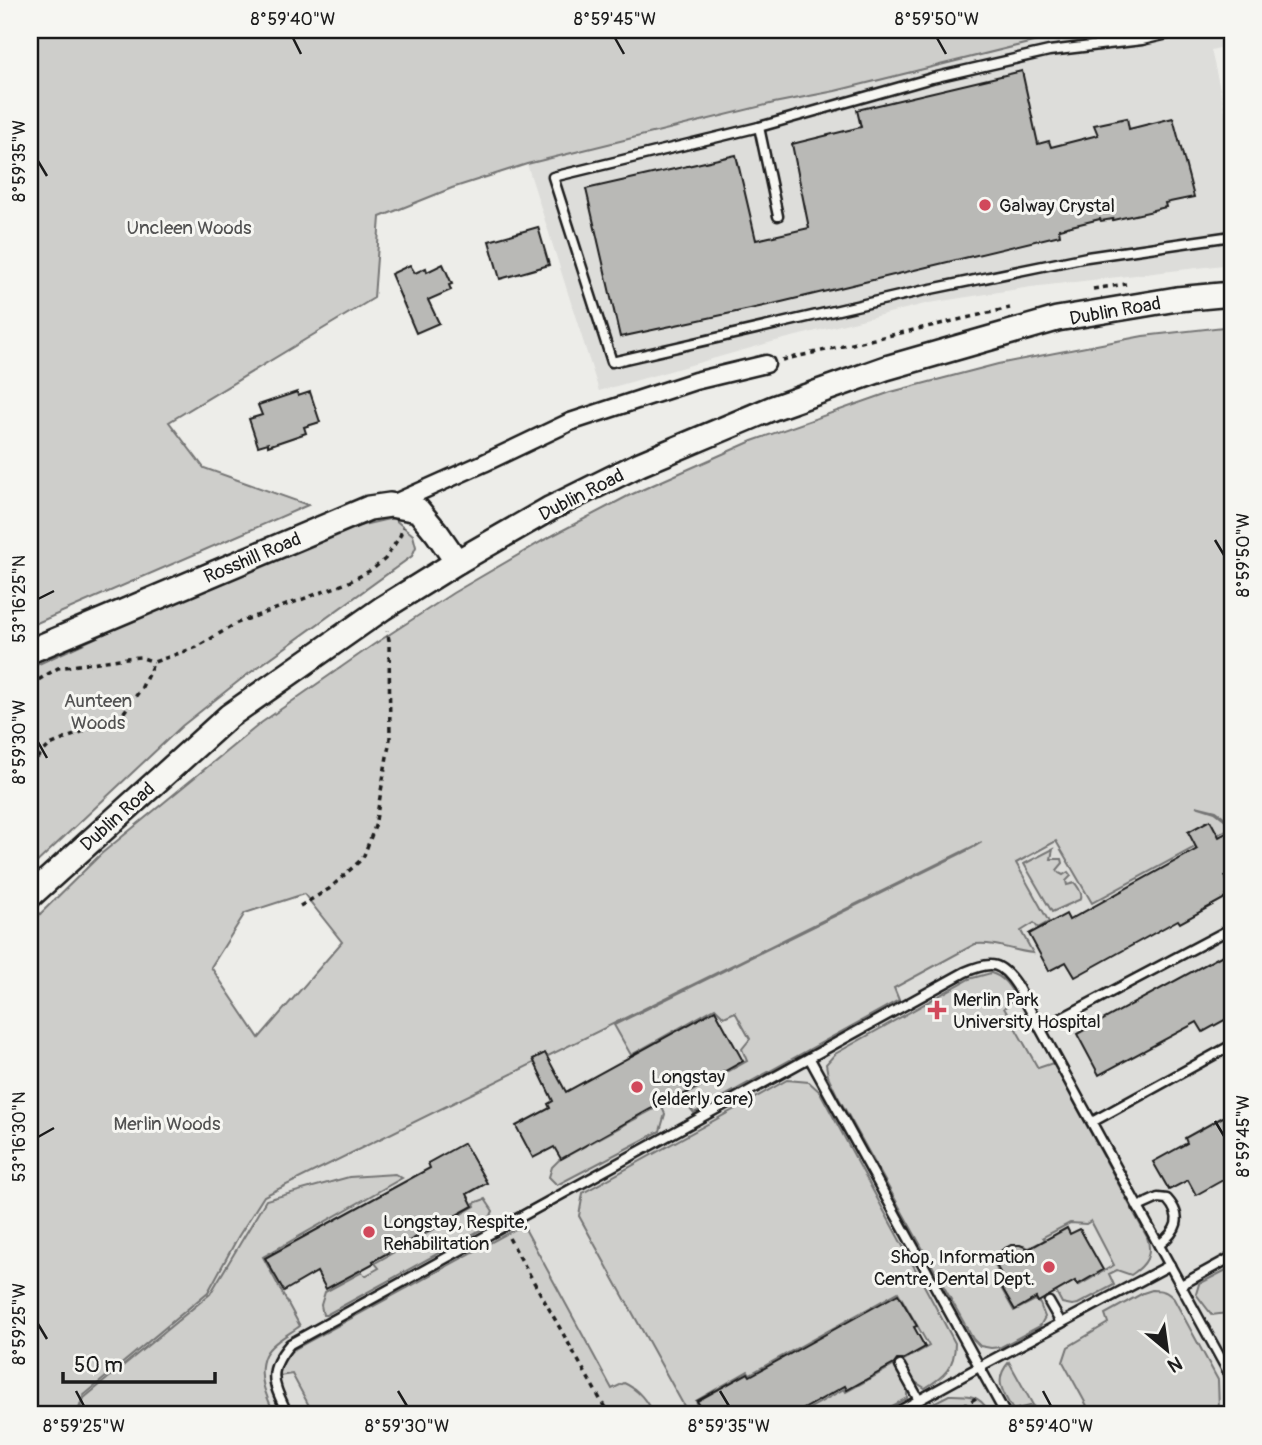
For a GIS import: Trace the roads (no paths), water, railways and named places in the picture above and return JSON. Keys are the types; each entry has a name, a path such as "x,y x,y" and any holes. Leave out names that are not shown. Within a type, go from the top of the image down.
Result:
{"main road":[{"name":"Dublin Road","path":"30,895 229,716 383,608 551,508 640,464 773,408 886,368 1057,319 1177,299 1232,294"},
{"path":"400,507 418,509 457,562"},
{"name":"Rosshill Road","path":"30,651 369,508 400,507"}],"street":[{"path":"400,507 570,422 695,382 766,364"}],"lane":[{"path":"1185,30 1142,40 1049,51 932,78 759,127 553,177 612,362 921,291 1087,257 1232,236"},
{"path":"759,127 778,216"},
{"path":"1041,1029 1232,928"},
{"path":"288,1415 274,1380 275,1367 290,1344 965,972 979,966 993,965 1003,968 1010,975 1232,1379"},
{"path":"1092,1122 1232,1045"},
{"path":"810,1059 1006,1415"},
{"path":"1138,1207 1158,1198 1167,1199 1173,1205 1177,1226 1171,1236 1159,1245"},
{"path":"1181,1285 1232,1257"},
{"path":"892,1415 1170,1265"},
{"path":"1048,1302 1061,1323"},
{"path":"900,1366 919,1400"}],"place":[{"name":"Galway Crystal","path":"985,205"},
{"name":"Merlin Park University Hospital","path":"937,1010"},
{"name":"Longstay (elderly care)","path":"637,1087"},
{"name":"Longstay, Respite, Rehabilitation","path":"369,1232"},
{"name":"Shop, Information Centre, Dental Dept.","path":"1049,1267"}],"park label":[{"name":"Uncleen Woods","path":"189,227"},
{"name":"Aunteen Woods","path":"98,711"},
{"name":"Merlin Woods","path":"167,1123"}]}
